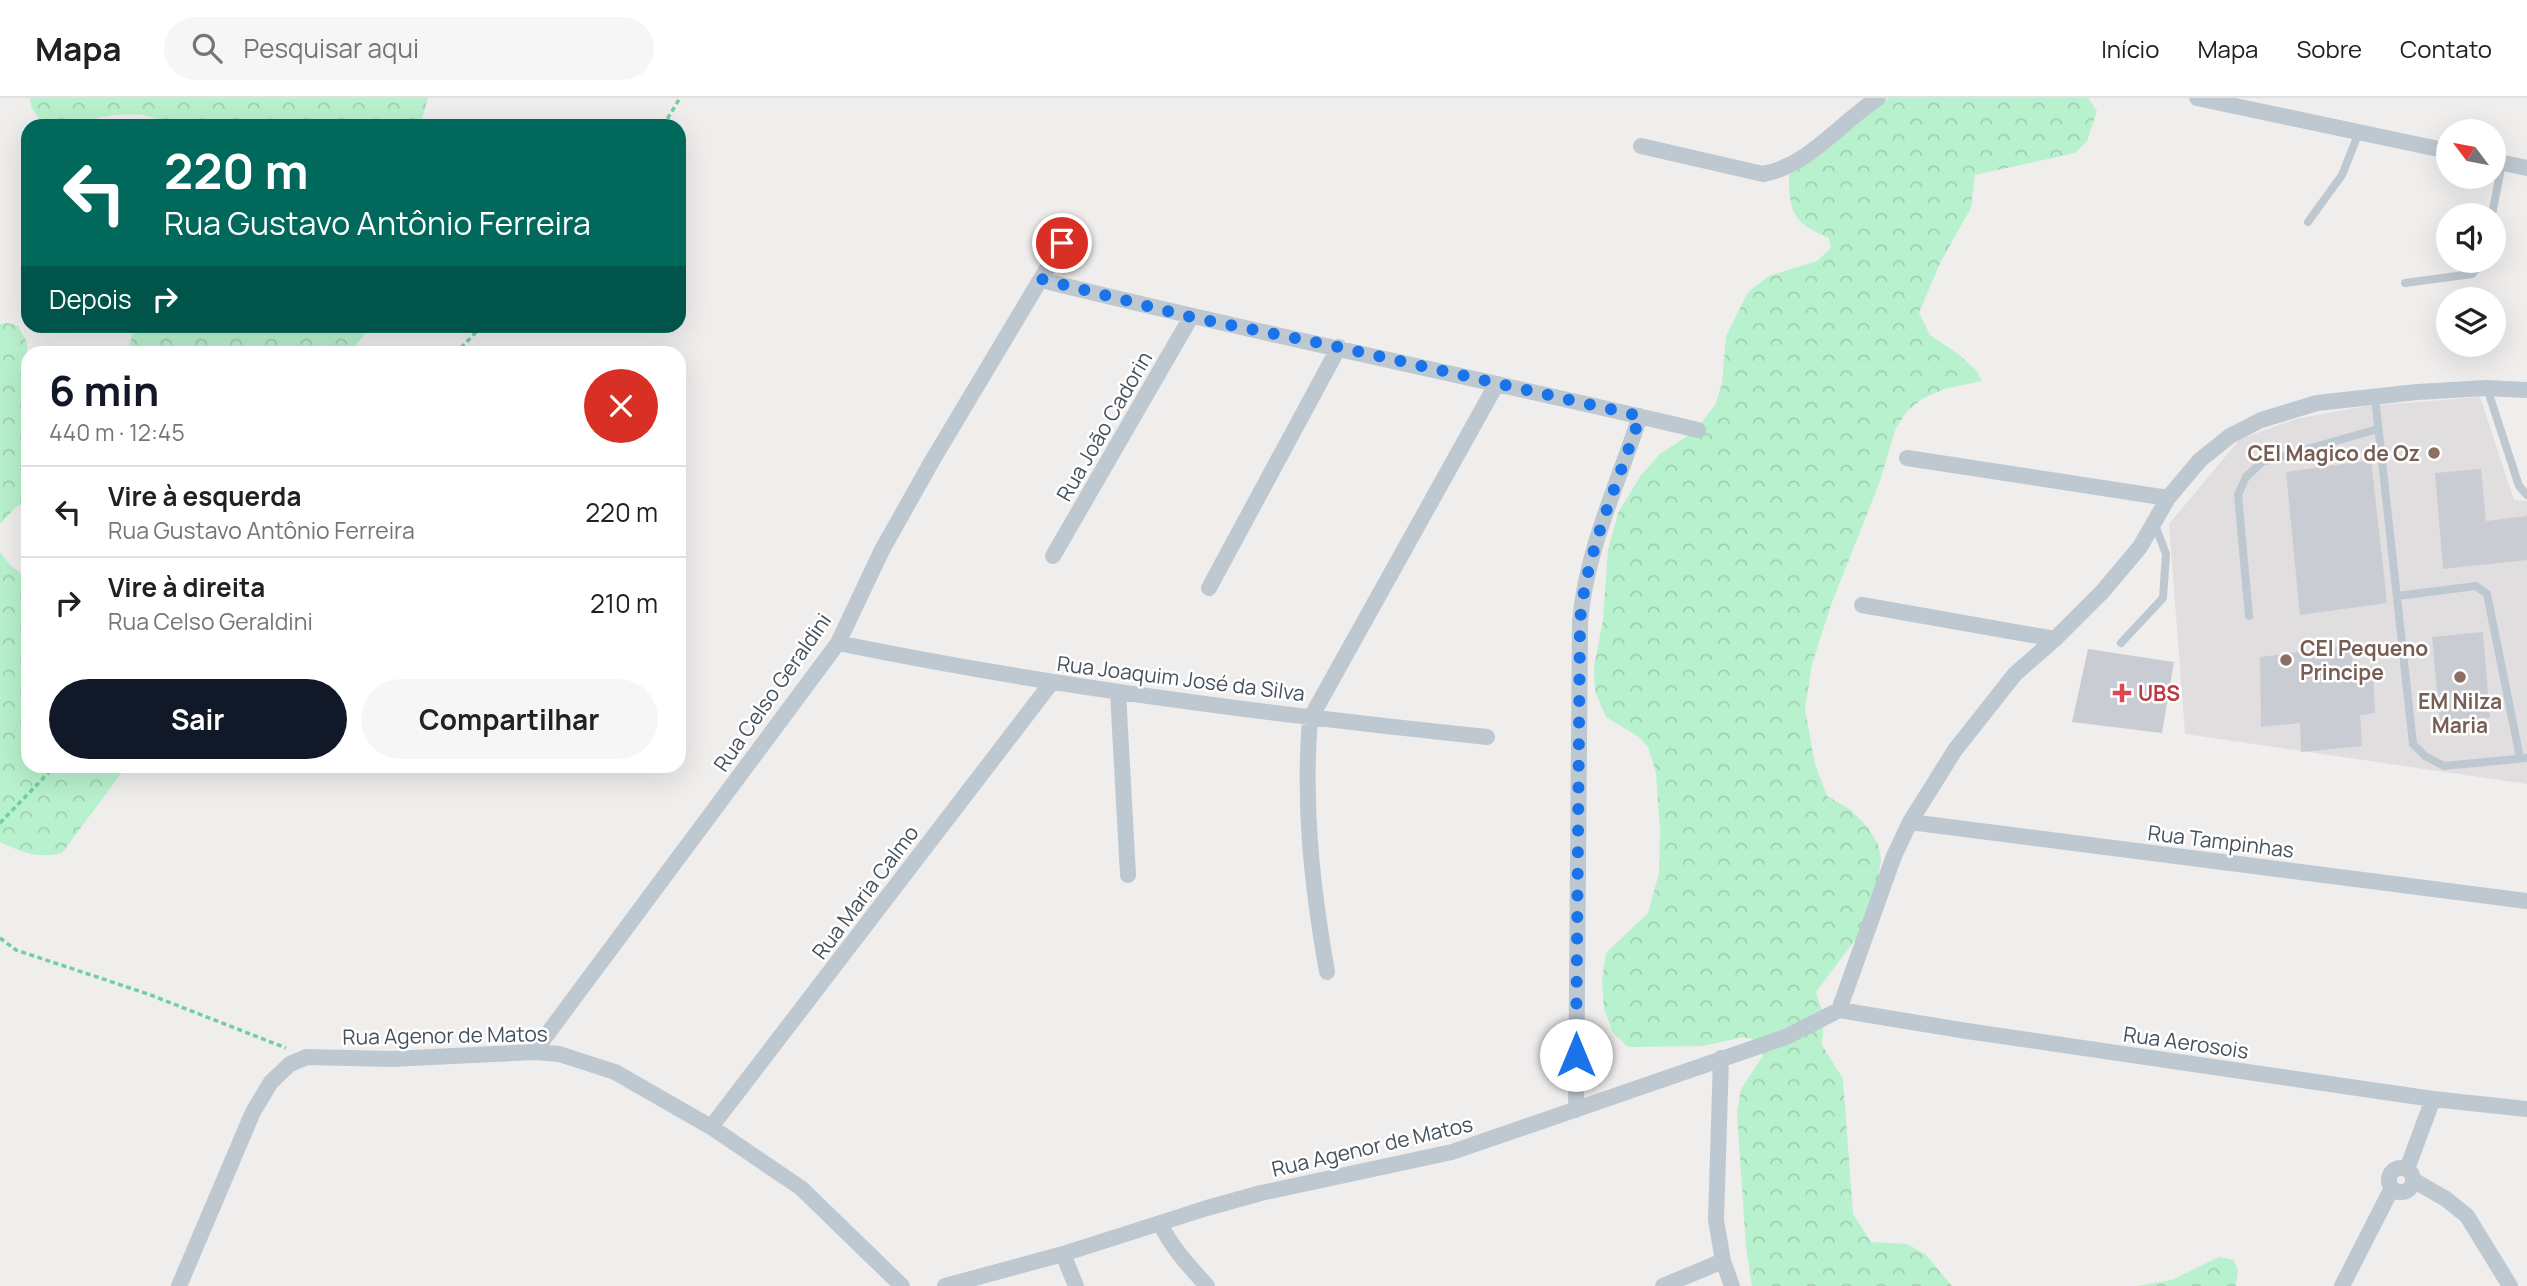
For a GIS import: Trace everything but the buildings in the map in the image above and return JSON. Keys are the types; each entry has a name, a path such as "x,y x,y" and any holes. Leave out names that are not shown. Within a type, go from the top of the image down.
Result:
{"street":[{"path":"1641,146 1763,174 1780,171 1798,161 1858,111 1878,98"},
{"path":"2197,98 2436,148"},
{"path":"2506,164 2527,168"},
{"name":"Rua Celso Geraldini","path":"534,1052 838,643 901,516 1073,225"},
{"path":"1041,279 1191,317 1339,347 1698,430"},
{"name":"Rua João Cadorin","path":"1053,556 1191,317"},
{"path":"1209,588 1339,347"},
{"name":"Rua Joaquim José da Silva","path":"838,643 1118,693 1310,719 1496,385"},
{"path":"1839,1010 1894,856 1910,822 1955,750 2015,674 2056,639 2103,591 2140,547 2168,498 2200,460 2230,436 2261,420 2317,403 2487,388 2527,390"},
{"path":"1576,1110 1579,650 1583,591 1590,559 1640,416"},
{"path":"1907,458 2168,498"},
{"path":"1862,605 2056,639"},
{"name":"Rua Maria Calmo","path":"711,1127 1052,682"},
{"path":"1118,693 1128,875"},
{"path":"1327,972 1314,894 1307,826 1310,719 1487,737"},
{"name":"Rua Tampinhas","path":"1910,822 2527,901"},
{"name":"Rua Agenor de Matos","path":"945,1286 1063,1254 1261,1193 1452,1152 1786,1037 1839,1010"},
{"name":"Rua Aerosois","path":"1839,1010 2433,1099 2527,1109"},
{"name":"Rua Agenor de Matos","path":"307,1057 390,1059 534,1052 559,1054 615,1072 711,1127 801,1188 902,1286"},
{"path":"179,1286 253,1112 279,1072 307,1057"},
{"path":"1721,1058 1716,1220 1723,1261 1732,1286"},
{"path":"2342,1286 2370,1231 2404,1181 2433,1099"},
{"path":"2404,1181 2446,1199 2467,1216 2510,1286"},
{"path":"1160,1223 1184,1261 1207,1286"},
{"path":"1063,1254 1076,1286"},
{"path":"1663,1286 1723,1261"}],"lane":[{"path":"2308,222 2342,175 2359,132"},
{"path":"2405,283 2473,273"},
{"path":"2487,388 2519,486 2527,495"},
{"path":"2375,397 2413,744 2425,756 2444,766 2524,758 2487,594 2476,586 2397,596"},
{"path":"2249,616 2238,495 2246,477 2262,462 2378,429"},
{"path":"2121,643 2163,598 2166,554 2154,523"}],"path":[{"path":"667,119 680,98"},
{"path":"463,346 475,333"},
{"path":"0,823 48,773"},
{"path":"0,938 16,950 148,993 307,1057"}],"shaded area":[{"path":"2480,397 2514,500 2527,501 2527,784 2185,734 2169,524 2240,439 2296,419 2366,406"}],"green space":[{"path":"30,98 428,98 422,119 156,119 123,114 92,119 39,119 31,106"},
{"path":"1889,98 2088,98 2097,111 2087,141 2075,153 1975,175 1971,208 1940,263 1919,313 1930,335 1958,354 1977,371 1982,381 1944,389 1922,399 1907,411 1895,430 1880,481 1831,605 1812,664 1805,709 1815,764 1827,796 1851,810 1868,828 1878,844 1881,858 1876,897 1868,923 1816,992 1824,1018 1822,1045 1843,1079 1853,1214 1871,1242 1907,1244 1925,1254 1952,1286 1752,1286 1746,1247 1737,1113 1741,1089 1762,1057 1763,1048 1757,1040 1743,1037 1703,1046 1628,1047 1613,1033 1604,1009 1602,981 1606,953 1648,913 1659,873 1660,830 1656,773 1648,747 1639,737 1606,717 1595,692 1594,667 1603,620 1608,550 1618,513 1641,475 1660,454 1695,431 1715,405 1722,384 1726,336 1748,292 1769,276 1817,261 1831,248 1829,238 1808,227 1796,215 1790,198 1789,174"},
{"path":"0,324 18,326 27,346 21,346 21,505 0,524"},
{"path":"133,333 366,333 355,346 129,346"},
{"path":"0,552 21,573 21,773 122,773 62,853 30,854 0,842"},
{"path":"2219,1257 2234,1260 2238,1271 2236,1286 2137,1286 2172,1280"}],"place":[{"name":"CEI Magico de Oz","path":"2434,453"},
{"name":"CEI Pequeno Principe","path":"2286,660"},
{"name":"EM Nilza Maria","path":"2460,677"},
{"name":"UBS","path":"2122,693"}],"route":[{"path":"1062,243 1041,279 1191,317 1339,347 1640,416 1590,559 1583,591 1580,622 1576,1055"}]}
